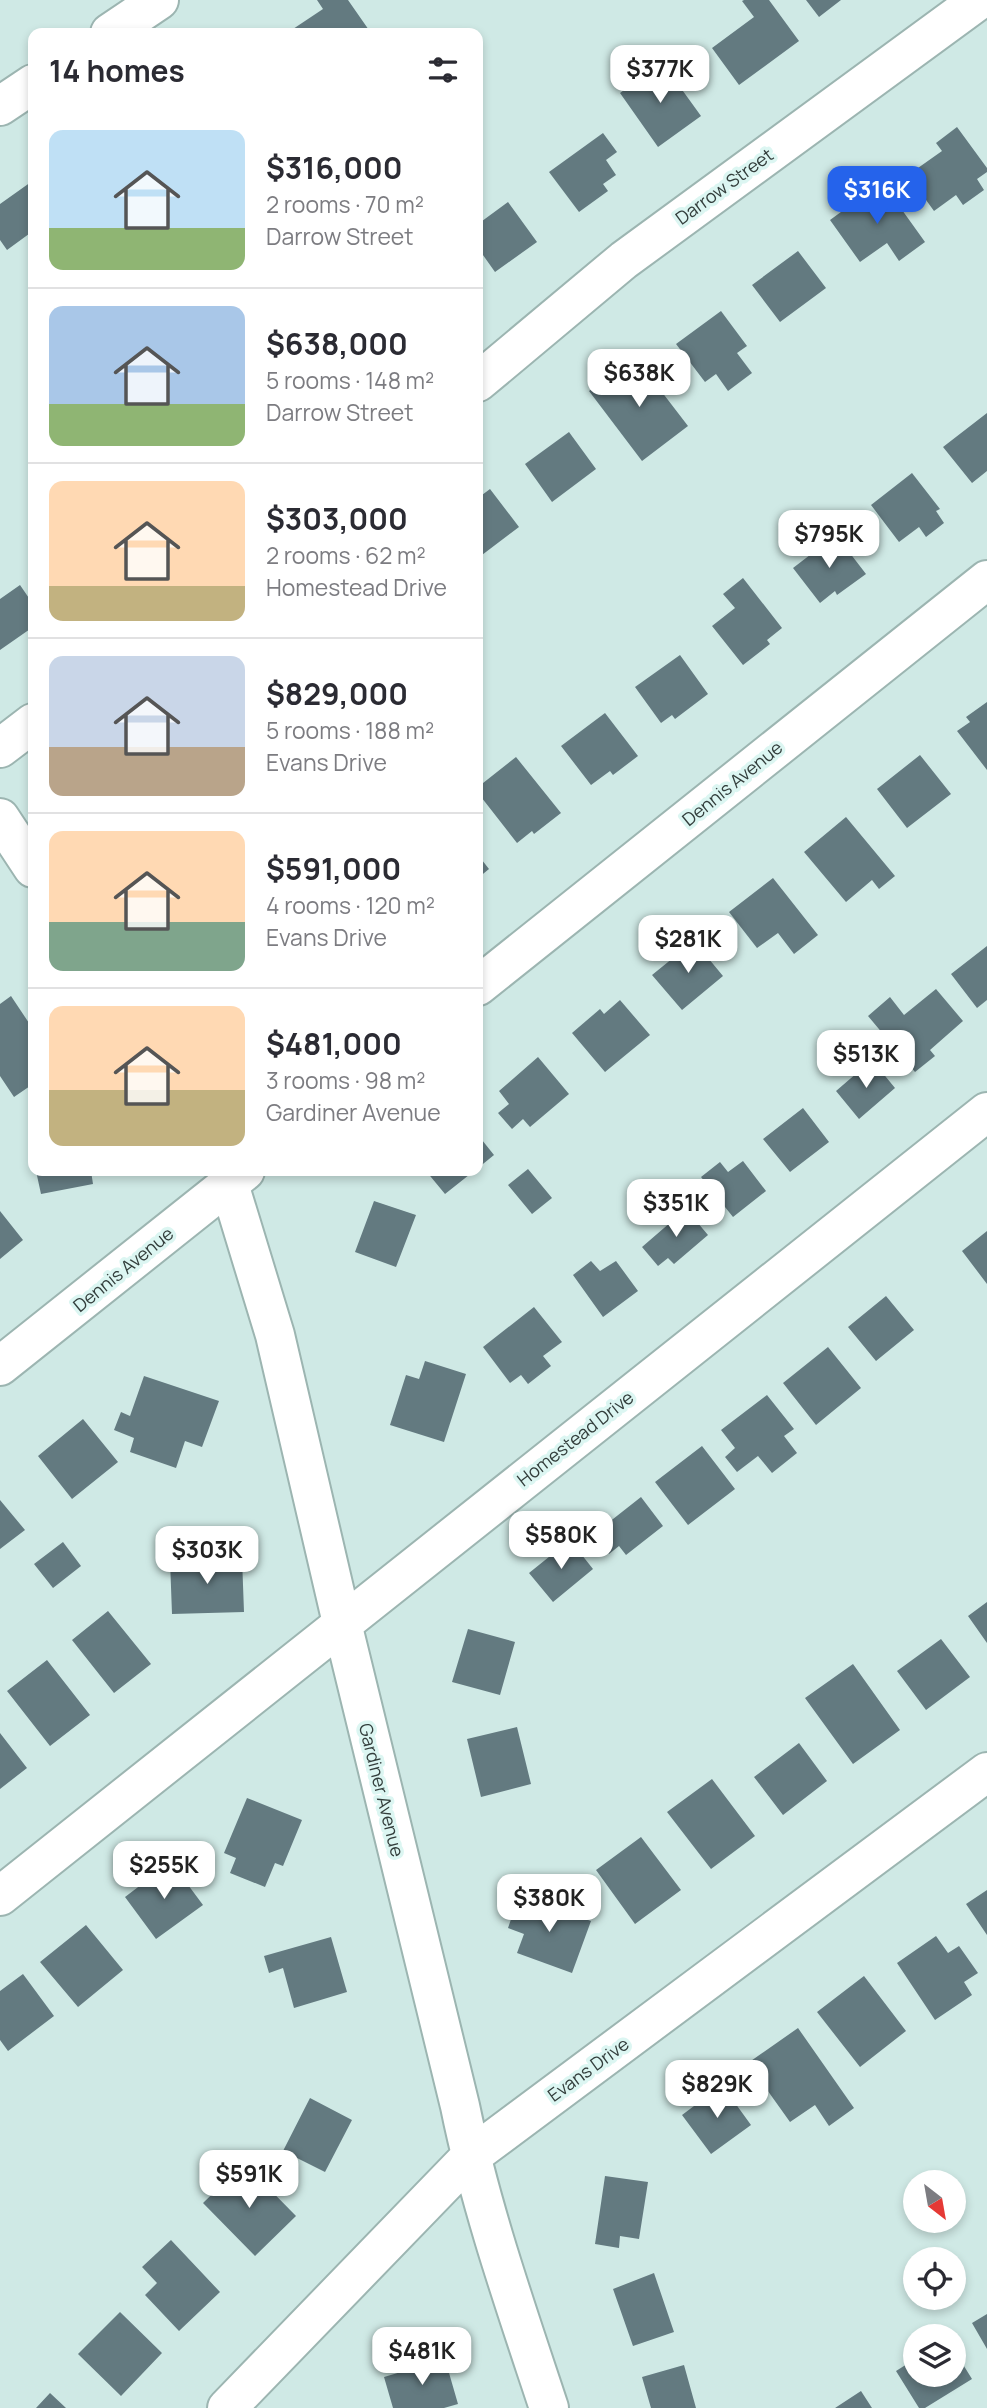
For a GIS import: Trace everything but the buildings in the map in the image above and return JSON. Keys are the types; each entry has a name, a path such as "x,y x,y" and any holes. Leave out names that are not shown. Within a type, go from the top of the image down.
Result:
{"street":[{"path":"117,28 159,0"},
{"name":"Darrow Street","path":"483,379 624,260 979,0"},
{"path":"0,106 28,87"},
{"name":"Dennis Avenue","path":"483,981 987,580"},
{"path":"0,748 28,727"},
{"path":"0,818 28,860"},
{"name":"Homestead Drive","path":"0,1896 987,1112"},
{"name":"Dennis Avenue","path":"0,1366 231,1176"},
{"name":"Gardiner Avenue","path":"232,1176 275,1335 470,2157 549,2408"},
{"name":"Evans Drive","path":"227,2408 470,2157 987,1772"}]}
